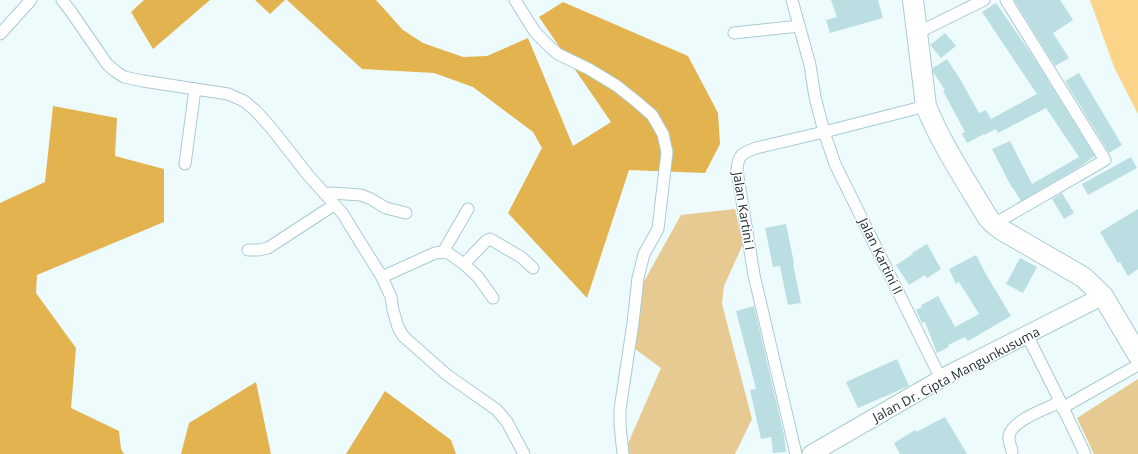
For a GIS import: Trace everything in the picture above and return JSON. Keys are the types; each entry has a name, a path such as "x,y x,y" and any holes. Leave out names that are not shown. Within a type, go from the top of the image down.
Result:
{"highway":[{"path":"913,0 926,106 930,118 946,148 988,218 1002,230 1083,277 1103,296 1138,355"}],"main road":[{"name":"Jalan Dr. Cipta Mangunkusuma","path":"811,454 942,379 1103,296"}],"street":[{"path":"0,34 31,0"},
{"path":"62,0 107,64 124,77 228,94 244,101 256,111 352,229 382,278 391,297 398,327 403,336 447,375 497,410 507,422 524,454"},
{"path":"515,0 535,32 558,54 617,86 652,115 662,134 667,152 658,229 644,254 638,278 630,346 620,409 623,454"},
{"name":"Jalan Kartini II","path":"792,0 810,65 824,132 835,164 942,379"},
{"path":"917,33 984,0"},
{"path":"994,224 1105,160 1006,0"},
{"path":"734,33 799,26"},
{"path":"185,164 195,89"},
{"name":"Jalan Kartini I","path":"796,454 754,275 737,170 740,155 746,151 756,148 926,106"},
{"path":"325,194 361,195 386,208 406,213"},
{"path":"248,250 268,248 334,205"},
{"path":"443,252 468,209"},
{"path":"464,264 486,242 490,240 521,257 533,268"},
{"path":"382,278 435,253 443,252 448,253 464,264 478,277 493,298"},
{"path":"1026,335 1084,454"},
{"path":"1012,451 1009,434 1014,426 1021,421 1061,405 1138,365"}],"shaded area":[{"path":"144,0 210,0 153,49 131,12"},
{"path":"255,0 285,0 270,14"},
{"path":"287,0 376,0 403,30 423,43 463,57 487,56 528,38 573,146 611,122 539,17 563,2 688,56 718,113 720,144 705,173 629,170 587,298 508,213 542,148 533,132 473,87 434,73 362,69"},
{"path":"1090,0 1138,0 1138,114 1114,67"},
{"path":"53,106 117,118 115,156 164,169 164,222 37,275 36,293 76,348 71,408 119,431 121,449 124,454 0,454 0,203 45,182"},
{"path":"735,209 743,244 724,286 722,304 752,419 735,454 628,454 626,448 661,368 635,349 642,285 681,215"},
{"path":"1138,379 1138,454 1094,454 1077,418"},
{"path":"256,382 271,454 181,454 189,423"},
{"path":"385,391 451,440 456,454 346,454"}],"building":[{"path":"831,0 878,0 883,18 830,33 826,20 837,17"},
{"path":"1014,0 1060,0 1073,20 1053,33 1069,58 1055,66"},
{"path":"996,3 1034,58 1095,156 1021,201 1012,188 992,149 1010,141 1032,184 1079,157 1046,108 998,133 996,129 967,143 962,134 965,132 943,91 945,90 933,72 933,68 947,59 979,113 986,110 991,119 1037,94 982,12"},
{"path":"945,33 956,46 941,58 930,45"},
{"path":"1079,73 1122,145 1109,153 1065,81"},
{"path":"1131,157 1137,168 1088,195 1082,184"},
{"path":"1062,193 1074,213 1064,219 1052,199"},
{"path":"1138,209 1138,269 1128,276 1120,262 1118,263 1100,232"},
{"path":"786,224 801,303 788,305 780,266 773,267 765,228"},
{"path":"927,244 941,269 927,278 925,275 909,285 896,265"},
{"path":"976,255 1011,316 968,341 965,337 948,345 949,347 937,353 925,322 922,323 916,310 922,307 921,305 938,296 955,327 979,314 959,282 956,284 949,269"},
{"path":"1020,258 1037,267 1023,293 1006,284"},
{"path":"754,306 784,435 786,452 773,453 771,437 761,439 750,390 756,389 736,311"},
{"path":"897,359 909,386 858,408 846,382"},
{"path":"945,417 967,454 900,454 894,443 915,430 916,432"}]}
